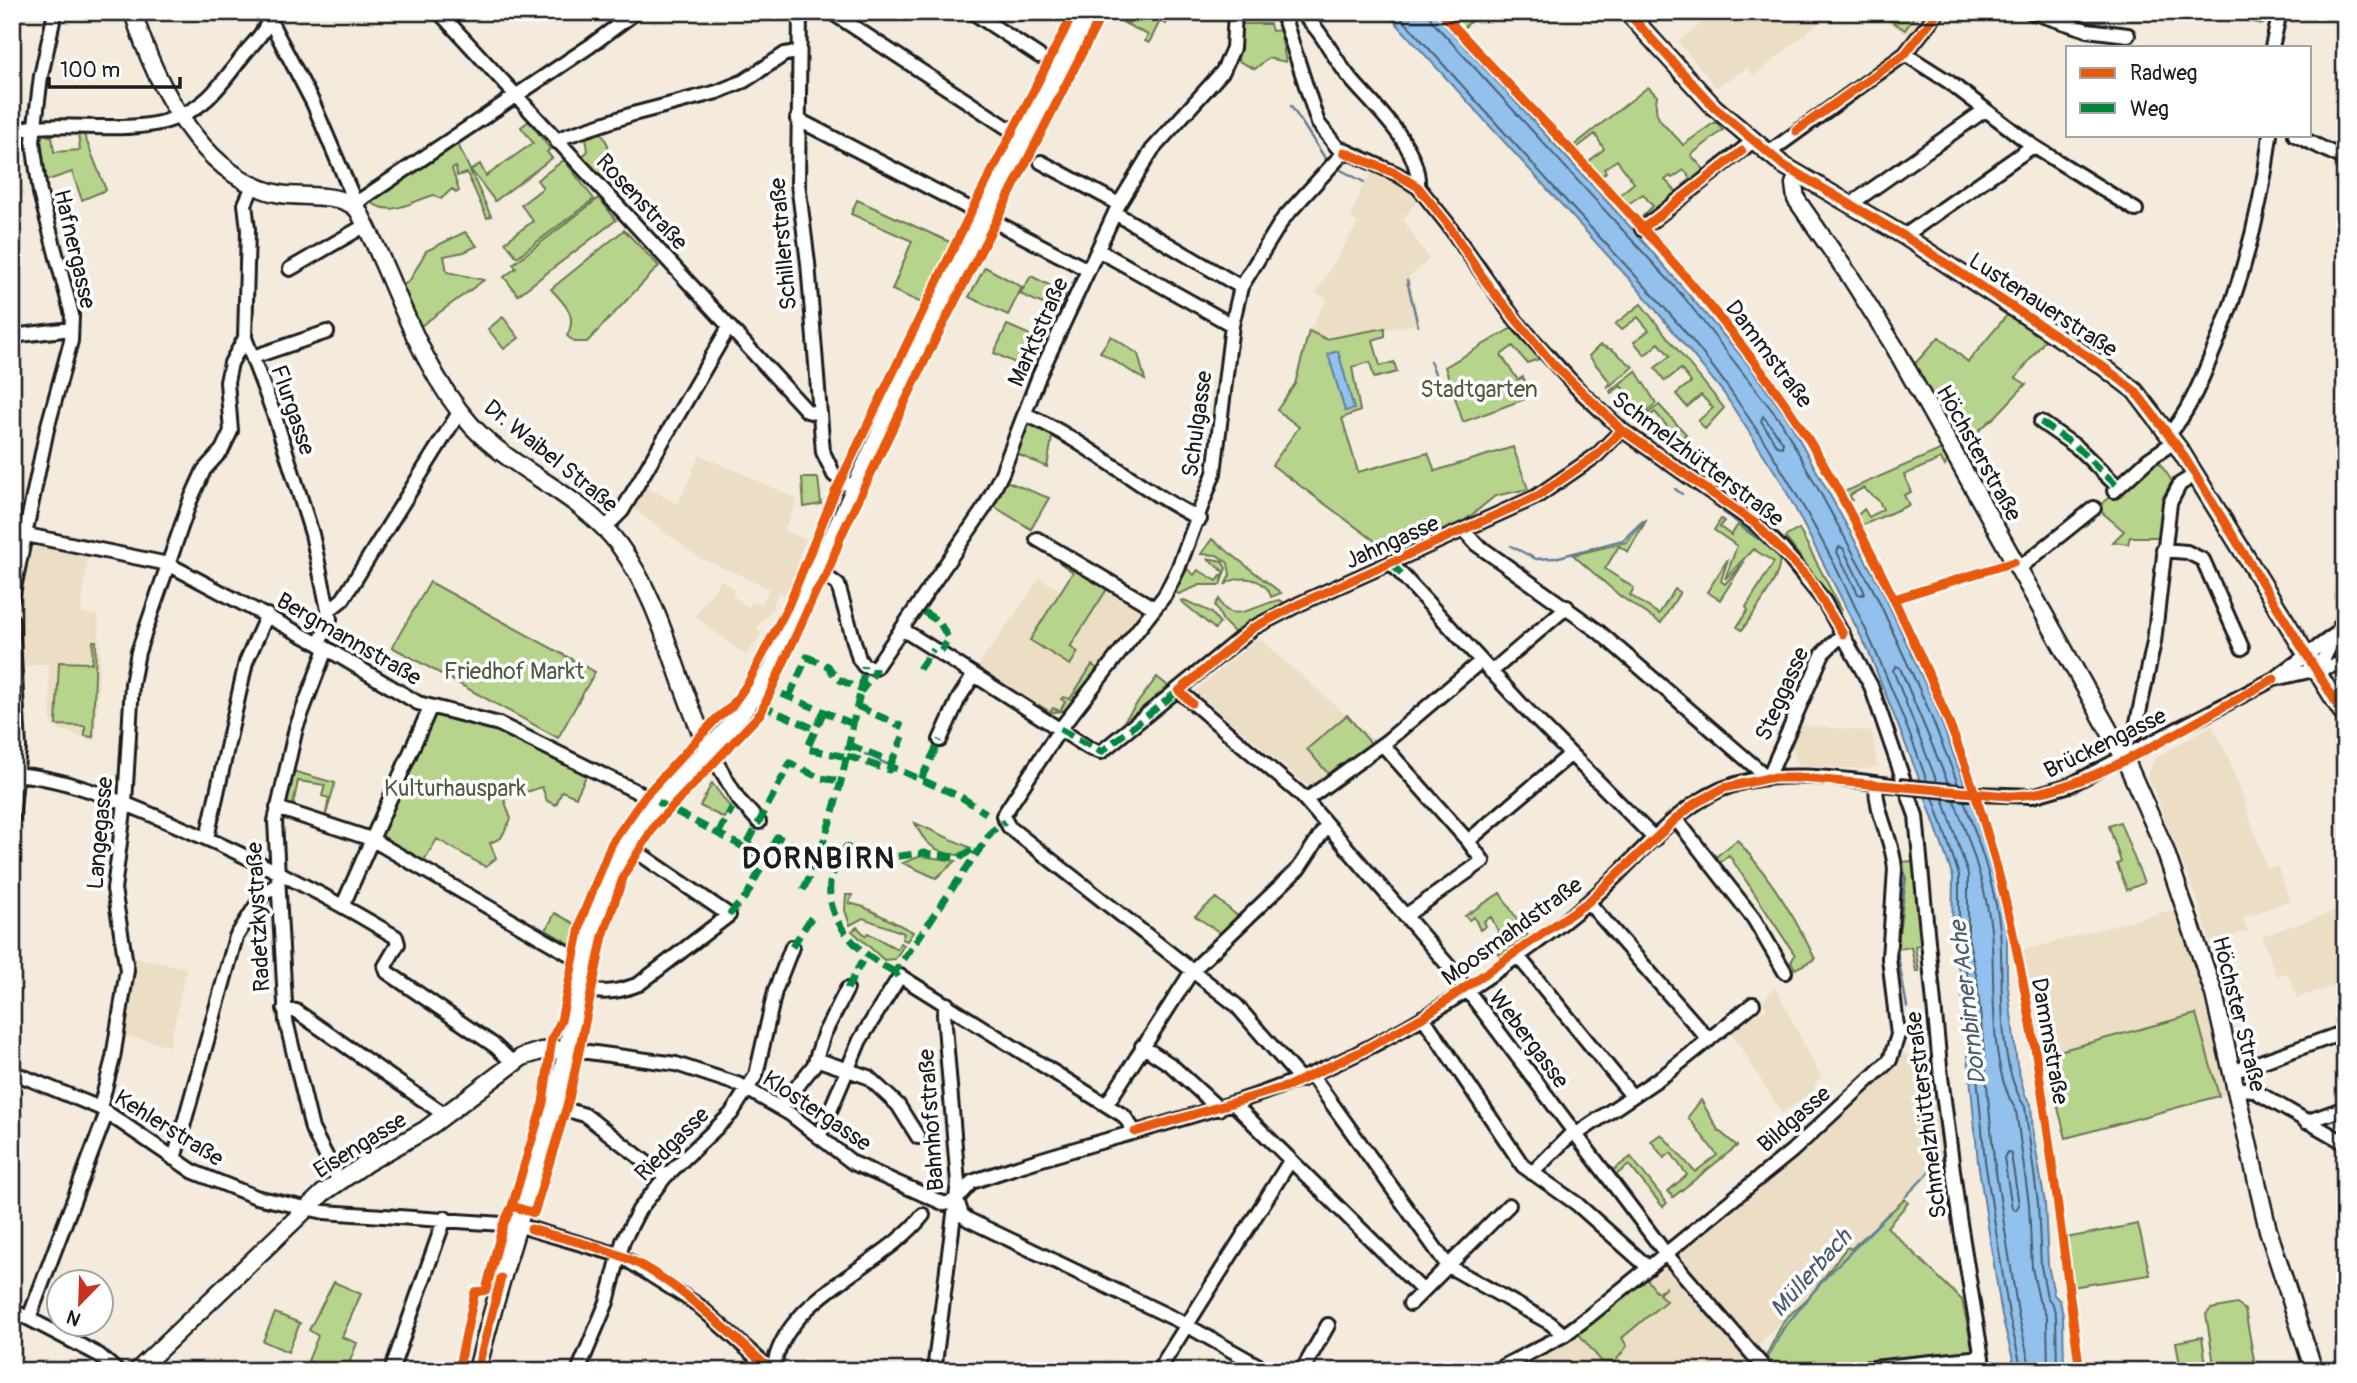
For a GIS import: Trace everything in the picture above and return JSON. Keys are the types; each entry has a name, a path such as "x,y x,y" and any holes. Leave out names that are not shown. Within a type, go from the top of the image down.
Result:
{"main road":[{"path":"133,12 154,66 181,114 214,156 253,186 283,195 353,205"},
{"path":"477,1371 553,1106 583,962 598,907 627,845 658,802 763,685 855,484 983,217 1088,12"},
{"name":"Lustenauerstraße","path":"1627,12 1714,107 1767,154 1904,236 2123,381 2149,406 2195,475 2345,717"},
{"name":"Höchsterstraße","path":"1798,174 1794,189 1796,199 1875,314 2125,759"},
{"name":"Dr. Waibel Straße","path":"353,205 366,225 430,366 460,411 486,439 605,528 630,561 652,600 708,748"},
{"name":"Höchster Straße","path":"2125,759 2164,847 2192,922 2214,994 2268,1230 2314,1371"},
{"name":"Eisengasse","path":"137,1371 339,1181 425,1130 513,1063 529,1054 566,1049"}],"street":[{"name":"Hafnergasse","path":"12,598 19,533 69,353 71,329 72,315 66,283 40,193 33,151 41,76 55,12"},
{"name":"Rosenstraße","path":"439,12 807,411 818,414"},
{"path":"353,205 516,97 636,12"},
{"name":"Schillerstraße","path":"800,12 797,183 808,263 818,414 823,452 830,469 840,482 855,484"},
{"path":"831,12 1023,138"},
{"path":"972,12 1040,56"},
{"name":"Marktstraße","path":"816,569 838,585 859,659 873,668 985,507 1039,376 1117,209 1148,156 1223,71 1233,48 1235,12"},
{"path":"1282,12 1318,123 1344,152"},
{"name":"Schmelzhütterstraße","path":"1300,12 1312,24 1350,78 1386,116 1412,159 1418,187"},
{"path":"1767,154 1905,54 1938,12"},
{"path":"2031,12 2087,30 2128,35"},
{"path":"2272,46 2280,12"},
{"path":"12,131 34,128 140,128 181,114 208,98 269,16 329,137 353,197 353,205"},
{"path":"557,142 563,137 633,114 717,92 745,80 786,54 798,52"},
{"path":"1905,54 1949,82 2033,146 2136,209"},
{"path":"1854,206 1858,199 1985,110"},
{"path":"797,119 1088,270"},
{"path":"2041,422 2088,457 2116,489 2171,438 2197,389 2234,305 2259,208 2270,136"},
{"path":"2297,136 2345,159"},
{"path":"1642,229 1752,142"},
{"path":"1904,236 2033,146"},
{"name":"Schmelzhütterstraße","path":"1344,152 1398,174 1418,187 1516,321 1580,391 1622,429 1756,524 1809,579 1871,686 1902,769 1916,816 1958,1217 1984,1371"},
{"name":"Schulgasse","path":"1192,971 1011,829 1004,822 1004,812 1060,729 1154,608 1178,569 1200,519 1218,450 1232,325 1241,287 1295,203 1344,152"},
{"path":"1041,162 1150,233 1241,287"},
{"name":"Flurgasse","path":"253,186 245,204 248,229 245,338 308,521 330,619 323,647"},
{"path":"290,269 366,225"},
{"path":"1098,250 1232,325"},
{"path":"605,528 622,511 729,327"},
{"path":"12,336 71,329"},
{"path":"253,357 327,332"},
{"name":"Langegasse","path":"29,1318 104,1110 113,1058 127,970 114,889 125,803 132,684 138,652 204,470 222,450 231,432 227,382 230,363 245,338"},
{"path":"328,611 343,599 460,411"},
{"path":"1023,419 1065,432 1137,483 1200,519"},
{"name":"Jahngasse","path":"1060,729 1101,752 1253,628 1299,604 1536,497 1597,455 1622,429"},
{"path":"2135,732 2154,642 2163,550 2174,493 2195,475"},
{"path":"2018,569 2094,508"},
{"path":"1464,531 1476,544 1567,607 1768,778"},
{"name":"Bergmannstraße","path":"19,533 168,564 267,615 430,708 499,724 658,802"},
{"path":"1037,539 1154,608"},
{"path":"2163,550 2187,552 2203,560 2242,648"},
{"path":"1392,564 1491,672 1655,839"},
{"path":"1491,672 1567,607"},
{"path":"206,838 246,662 267,615"},
{"path":"2310,663 2324,658 2345,617"},
{"path":"12,620 15,774 12,819"},
{"path":"902,629 1060,729"},
{"name":"Steggasse","path":"1768,778 1823,653 1843,634"},
{"name":"Radetzkystraße","path":"323,647 296,728 276,808 278,884 284,1009 312,1129 339,1181"},
{"path":"1306,800 1383,745 1481,661"},
{"name":"Brückengasse","path":"1899,786 1977,794 2024,796 2049,793 2125,759 2274,679 2292,677 2310,663 2345,663"},
{"path":"940,740 970,673"},
{"name":"Webergasse","path":"1178,691 1306,800 1466,989 1666,1254 1765,1368"},
{"path":"343,905 430,708"},
{"path":"1383,745 1483,861 1405,916"},
{"path":"708,748 738,799 759,822"},
{"path":"1468,841 1571,754"},
{"path":"15,774 56,782 125,803 278,870 343,905 396,937 398,944 385,966 387,972 495,1046 513,1063"},
{"name":"Moosmahdstraße","path":"957,1199 972,1182 1219,1109 1306,1078 1423,1017 1588,902 1676,819 1715,792 1768,778 1899,786"},
{"name":"Bildgasse","path":"1494,1371 1564,1335 1649,1268 1843,1105 1895,1052 1898,1023 1888,958 1894,855 1877,807 1877,783"},
{"path":"276,808 371,839 583,962"},
{"path":"1676,819 1754,919 1786,972"},
{"path":"1107,1104 1192,971 1299,869 1327,825"},
{"path":"580,980 587,990 597,992 623,990 639,984 725,912 627,845"},
{"path":"1894,855 1920,853"},
{"path":"174,1159 236,937 264,893 278,884"},
{"path":"1588,902 1709,1040"},
{"name":"Riedgasse","path":"578,1371 607,1302 620,1255 639,1209 665,1177 713,1134 748,1089 759,1063 775,991 792,947"},
{"path":"1517,954 1632,1096"},
{"path":"1192,971 1249,1017 1306,1078 1448,1266 1550,1323 1564,1335"},
{"path":"818,1137 847,1070 897,977 947,1004 1107,1104 1129,1119 1135,1132"},
{"path":"781,1107 816,1059 824,1034 847,989"},
{"name":"Bahnhofstraße","path":"934,1371 957,1199 958,1169 944,1014 947,1004"},
{"path":"1532,1173 1574,1133 1632,1096 1753,1004"},
{"path":"284,1009 296,1011 445,1115"},
{"path":"1423,1017 1511,1149 1532,1173 1577,1204 1649,1268"},
{"path":"2234,1080 2345,1032"},
{"path":"1142,1046 1171,1065 1219,1109"},
{"name":"Klostergasse","path":"566,1049 676,1065 748,1089 781,1107 853,1163 945,1204 957,1199"},
{"path":"816,1059 868,1077 883,1089 918,1137"},
{"name":"Kehlerstraße","path":"12,1072 104,1110 210,1181 256,1197 307,1209 517,1225 620,1255 698,1305 773,1371"},
{"path":"2234,1080 2345,1143"},
{"path":"1234,1104 1422,1290"},
{"path":"553,1106 585,1115 665,1177"},
{"path":"2305,1122 2345,1108"},
{"path":"1158,1371 1290,1161"},
{"path":"957,1199 962,1216 969,1220 1187,1326 1268,1371"},
{"path":"1409,1304 1509,1205"},
{"path":"773,1371 781,1346 800,1318 834,1287 913,1228 923,1215"},
{"path":"390,1371 445,1218"},
{"path":"12,1310 99,1355 117,1371"},
{"path":"1302,1371 1328,1325"},
{"path":"1843,1371 1982,1357"}],"shaded area":[{"path":"1716,12 1832,12 1754,76 1747,68 1716,87 1678,42"},
{"path":"1872,12 1938,12 1915,40"},
{"path":"1373,172 1414,193 1418,200 1403,220 1429,259 1409,277 1420,324 1326,339 1310,330 1327,299 1316,293 1358,223 1351,218 1362,187"},
{"path":"700,455 798,499 784,530 806,540 799,555 803,557 786,595 779,592 771,610 756,628 762,633 746,656 695,616 721,580 735,590 732,595 748,607 752,602 762,604 769,588 698,557 633,508 646,487 678,504"},
{"path":"40,543 88,553 81,613 98,615 100,653 95,741 52,727 48,664 20,666 19,599 29,549"},
{"path":"1078,565 1144,609 1068,710 1043,712 976,669 1040,578 1061,591"},
{"path":"1259,638 1374,740 1374,743 1311,789 1195,691"},
{"path":"1800,725 1872,731 1877,766 1866,769 1799,766 1791,746"},
{"path":"2212,725 2229,758 2267,869 2277,866 2290,900 2243,918 2248,931 2210,942 2197,898 2148,776 2154,759"},
{"path":"2178,908 2210,1008 2229,1093 2066,1138 2021,951"},
{"path":"2345,908 2345,982 2297,998 2288,973 2276,976 2262,936"},
{"path":"133,957 186,968 170,1046 123,1035"},
{"path":"1775,987 1821,1078 1816,1081 1815,1089 1782,1114 1730,1030 1767,1009 1763,1001"},
{"path":"1902,1054 1928,1058 1944,1160 1747,1356 1760,1371 1506,1371 1605,1312 1814,1137"}],"green space":[{"path":"1135,12 1146,12 1155,19 1160,12 1166,16 1172,12 1166,24 1160,21 1149,43 1145,41 1148,35 1122,22 1129,23"},
{"path":"1445,12 1481,12 1461,30"},
{"path":"1878,12 1917,12 1905,30"},
{"path":"2205,12 2274,12 2273,15 2265,14 2263,24"},
{"path":"1242,24 1270,24 1272,31 1280,30 1286,62 1268,58 1255,69 1238,61"},
{"path":"1648,87 1657,96 1657,112 1662,124 1683,145 1715,122 1723,130 1691,155 1707,173 1685,191 1683,185 1691,179 1684,170 1672,178 1670,176 1665,180 1680,195 1643,222 1639,220 1653,206 1643,194 1625,206 1617,197 1634,183 1617,160 1604,169 1606,172 1599,179 1587,163 1604,149 1595,134 1574,150 1572,147"},
{"path":"529,121 550,149 547,152 552,158 495,201 471,170 480,164 486,176 533,143 521,127"},
{"path":"48,130 48,136 52,136 54,152 80,150 78,132 83,132 106,190 82,200 72,172 43,182 38,136"},
{"path":"601,132 608,145 606,157 612,164 597,178 579,159 588,151 586,137"},
{"path":"457,142 491,216 487,218 467,173 457,176 456,167 452,169 459,191 456,193 452,189 441,199 434,195 394,208 378,207 370,202 371,198"},
{"path":"564,160 594,199 517,257 505,242 533,221 521,205 543,188 537,180"},
{"path":"599,198 616,220 518,295 504,277 516,268 513,264"},
{"path":"857,200 952,243 924,304 892,290 912,241 851,214"},
{"path":"624,230 659,266 587,342 575,342 567,336 571,322 568,310 551,289"},
{"path":"465,232 477,246 444,256 447,272 484,280 418,328 400,288 410,280 426,251"},
{"path":"985,267 1022,287 1008,315 969,297"},
{"path":"1031,276 1067,294 1059,311 1020,294"},
{"path":"1641,304 1724,408 1705,429 1698,421 1713,408 1701,395 1687,407 1676,394 1691,382 1681,369 1665,381 1655,368 1670,356 1659,343 1645,355 1634,342 1649,330 1638,317 1621,330 1615,324"},
{"path":"2007,315 2045,340 2016,378 2026,384 1996,416 1958,448 1912,367 1939,337 1968,362"},
{"path":"503,317 519,338 504,349 488,329"},
{"path":"1007,325 1028,334 1040,349 1032,371 994,353"},
{"name":"Stadtgarten","path":"1385,328 1385,336 1373,340 1380,366 1394,362 1397,372 1374,378 1370,362 1352,367 1360,411 1342,418 1358,472 1428,453 1435,471 1513,447 1528,489 1495,496 1462,523 1394,555 1272,465 1299,427 1277,410 1295,384 1309,331 1326,339"},
{"name":"Stadtgarten","path":"1512,328 1539,359 1527,363 1513,346 1501,355 1518,380 1523,377 1533,396 1463,422 1445,367"},
{"path":"1111,336 1138,354 1145,380 1100,352"},
{"path":"1600,345 1613,350 1633,367 1607,388 1610,382 1589,356"},
{"path":"1636,371 1656,403 1644,414 1621,386 1611,393 1610,391"},
{"path":"1659,405 1686,434 1679,440 1655,412 1645,420 1643,417"},
{"path":"1029,423 1053,432 1047,467 1017,454"},
{"path":"1942,449 1948,460 1945,466 1941,459 1904,475 1911,492 1904,495 1909,505 1863,525 1856,517 1864,509 1869,517 1883,509 1879,501 1863,488 1850,495 1852,500 1847,503 1842,493"},
{"path":"2156,458 2172,481 2162,499 2160,537 2130,537 2128,544 2113,542 2124,531 2097,508"},
{"path":"802,478 818,478 821,504 804,507"},
{"path":"1006,481 1049,498 1031,529 993,506"},
{"path":"1647,519 1628,552 1619,546 1605,569 1634,588 1630,595 1659,614 1675,589 1680,592 1661,623 1620,596 1573,555 1626,542"},
{"path":"1721,519 1724,521 1720,527 1731,535 1738,525 1758,539 1760,536 1779,557 1777,574 1772,584 1742,630 1737,627 1748,610 1746,607 1774,562 1753,549 1725,579 1737,546 1714,530"},
{"path":"1799,529 1842,611 1785,537"},
{"path":"1212,539 1281,593 1271,597 1264,585 1251,579 1237,579 1225,585 1230,575 1228,563 1217,555 1201,554"},
{"path":"1207,558 1222,561 1226,568 1220,585 1200,585 1179,594 1173,592 1186,568 1194,575 1198,570 1217,581 1224,572"},
{"path":"1062,559 1109,586 1070,647 1078,652 1070,665 1030,640 1073,572 1060,563"},
{"path":"1728,559 1721,581 1725,584 1744,562 1720,600 1707,592"},
{"name":"Friedhof Markt","path":"430,582 595,672 558,738 392,647"},
{"path":"1219,599 1223,607 1238,613 1280,600 1286,604 1235,633 1223,621 1215,605"},
{"path":"1181,601 1211,612 1220,623 1215,629"},
{"path":"93,641 96,641 93,737 85,736 85,726 56,725 59,662 92,663"},
{"path":"1092,665 1098,669 1068,710 1049,713 1037,709 1039,705 1050,712 1053,708 1060,711 1065,702 1061,699 1070,699"},
{"path":"1157,677 1172,689 1131,726 1124,721"},
{"name":"Kulturhauspark","path":"433,713 501,732 587,774 576,797 562,791 556,805 547,801 542,787 504,799 511,819 501,838 490,843 496,858 486,867 437,839 423,862 380,837"},
{"path":"1347,715 1372,745 1330,776 1307,749"},
{"path":"289,770 335,783 325,818 329,798 322,796 325,785 298,781 293,805 308,811 307,815 285,805"},
{"path":"712,783 730,807 724,818 700,806"},
{"path":"2120,822 2144,883 2127,890 2117,864 2121,862 2109,826"},
{"path":"915,823 971,848 958,855 937,849 926,841"},
{"path":"1737,840 1780,897 1815,959 1795,969 1791,962 1795,955 1729,855 1717,865 1712,860"},
{"path":"921,856 956,861 936,878 903,863"},
{"path":"1911,861 1916,864 1923,944 1915,946 1919,971 1916,971 1911,947 1897,949 1906,879 1903,862"},
{"path":"1500,893 1528,936 1500,955 1490,941 1500,935 1491,917 1484,921 1486,926 1480,930 1474,917 1469,920 1465,916"},
{"path":"846,895 852,895 849,903 864,907 913,932 907,941 902,939 904,933 863,918 850,925 845,910"},
{"path":"1216,898 1239,917 1222,934 1195,916"},
{"path":"555,913 577,925 572,945 546,930"},
{"path":"857,927 866,936 868,933 897,949 900,943 904,945 895,959 884,960 852,931"},
{"path":"2196,1014 2219,1096 2066,1138 2044,1055"},
{"path":"1701,1100 1718,1130 1737,1146 1673,1197 1668,1191 1687,1175 1671,1153 1664,1158 1651,1141 1661,1134 1695,1172 1717,1155 1688,1117"},
{"path":"1631,1157 1667,1203 1663,1207 1629,1165 1612,1178 1609,1173"},
{"path":"1905,1199 1908,1203 1887,1227 1962,1300 1973,1351 1784,1371 1764,1360 1784,1320 1809,1297 1847,1247 1851,1249"},
{"path":"2138,1224 2150,1275 2071,1287 2066,1238"},
{"path":"1645,1277 1657,1292 1667,1287 1659,1294 1666,1301 1622,1338 1627,1346 1615,1362 1602,1362 1577,1332"},
{"path":"334,1282 361,1294 342,1337 357,1343 346,1371 331,1371 308,1361 318,1336 309,1330"},
{"path":"2237,1304 2245,1310 2256,1371 2215,1371 2206,1314 2211,1309"},
{"path":"275,1313 300,1323 288,1352 263,1341"},
{"path":"2202,1337 2207,1371 2181,1371 2176,1342"}],"water":[{"name":"Dornbirner Ache","path":"1386,12 1433,12 1634,231 1743,358 1788,419 1882,590 1934,703 1980,825 2007,926 2007,979 2017,1065 2025,1095 2031,1104 2045,1203 2048,1265 2054,1295 2060,1301 2063,1316 2064,1371 2016,1371 2002,1316 1978,1162 1961,980 1952,938 1953,877 1917,773 1868,650 1781,481 1723,392 1641,292"},
{"path":"1338,351 1354,409 1345,411 1328,354"}],"waterway":[{"name":"Müllerbach","path":"1291,106 1325,158"},
{"name":"Müllerbach","path":"1339,169 1364,182"},
{"name":"Müllerbach","path":"1407,280 1418,326"},
{"name":"Müllerbach","path":"1430,361 1437,378"},
{"name":"Müllerbach","path":"1675,489 1682,494"},
{"name":"Müllerbach","path":"1723,512 1759,538"},
{"name":"Müllerbach","path":"1511,546 1536,559 1555,558 1623,540 1643,521"},
{"path":"865,754 889,765"},
{"name":"Müllerbach","path":"1903,866 1905,879 1896,945 1907,1007"},
{"name":"Müllerbach","path":"1906,1196 1944,1157 1930,1059 1926,1054"},
{"name":"Müllerbach","path":"1765,1363 1783,1329 1824,1279 1890,1212"}],"marked path":[{"path":"2041,422 2078,448 2118,487"},
{"path":"1392,564 1404,577"},
{"path":"924,612 939,622 949,639 941,651"},
{"path":"919,669 933,649"},
{"path":"789,697 807,657 828,666 836,678 862,690 875,668"},
{"path":"803,890 821,849 834,806 864,666"},
{"path":"1060,729 1101,752 1182,688"},
{"path":"782,694 853,724"},
{"path":"760,705 815,729"},
{"path":"857,706 903,727"},
{"path":"823,713 807,749 847,757"},
{"path":"890,766 903,737"},
{"path":"921,779 940,740"},
{"path":"849,745 888,760"},
{"path":"847,756 889,770 890,766 961,797 986,813"},
{"path":"748,843 790,763 820,778 841,781"},
{"path":"658,802 766,859"},
{"path":"718,834 732,808"},
{"path":"898,977 895,972 992,831 1005,822"},
{"path":"729,915 747,895 777,837 838,866"},
{"path":"895,972 859,948 840,925 834,912 830,883 846,847 883,858 924,853 960,858 974,848 980,849"},
{"path":"792,947 813,915"},
{"path":"847,989 862,961"}],"cycle path":[{"path":"458,1371 475,1292 486,1290 503,1225 512,1206 543,1103 552,1038 561,1021 582,917 612,843 645,796 716,719 731,707 748,683 788,606 835,492 971,212 1074,12"},
{"path":"512,1206 534,1213 569,1099 603,936 624,875 655,825 761,713 815,593 827,575 841,536 928,354 1103,12"},
{"name":"Dammstraße","path":"1441,12 1619,202 1705,299 1745,350 1798,422 1823,464 1847,506 1911,635 1966,768 2005,900 2020,966 2043,1101 2080,1371"},
{"path":"1627,12 1714,107 1783,165 1904,236 2101,365 2135,391 2180,450 2345,717"},
{"path":"1796,131 1905,54 1938,12"},
{"path":"1642,229 1742,151"},
{"path":"1344,152 1397,174 1418,187 1447,223 1490,288 1553,364 1622,430 1756,524 1809,579 1843,634"},
{"path":"1192,703 1179,691 1253,628 1299,604 1536,497 1597,455 1622,430"},
{"path":"1894,599 2014,562"},
{"path":"1135,1132 1288,1086 1360,1052 1423,1017 1588,902 1676,819 1694,804 1724,788 1768,778 1800,778 2008,796 2039,793 2107,769 2274,679"},
{"path":"531,1229 608,1251 639,1264 699,1306 772,1371"},
{"path":"477,1371 501,1278"}],"district":[{"name":"DORNBIRN","path":"819,858"}]}
